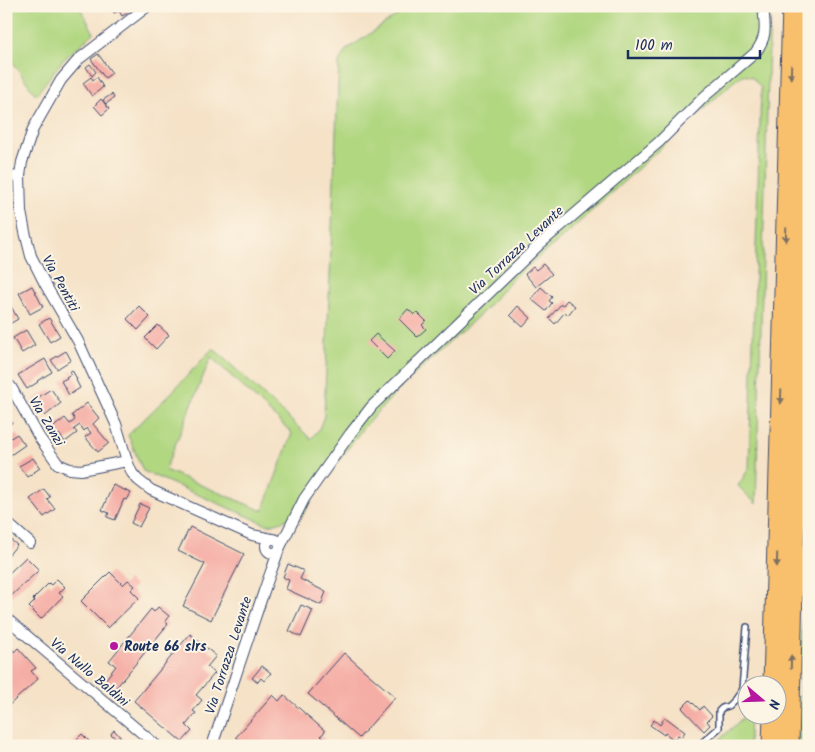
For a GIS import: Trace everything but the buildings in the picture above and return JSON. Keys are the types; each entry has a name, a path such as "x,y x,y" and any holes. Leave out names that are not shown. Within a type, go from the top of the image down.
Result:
{"highway":[{"path":"773,674 792,6"},
{"path":"789,746 808,6"},
{"path":"772,746 773,724"}],"street":[{"name":"Via Pentiti","path":"148,6 79,60 61,80 33,129 22,162 20,176 25,232 31,256 78,341 116,424 132,473 151,490 273,545"},
{"name":"Via Torrazza Levante","path":"212,746 270,573 270,558 273,545 289,528 304,499 350,434 372,406 541,243 659,142 705,96 755,53 764,38 763,6"},
{"path":"6,177 20,176"},
{"name":"Via Zanzi","path":"6,383 11,387 40,438 58,464 70,469 81,470 127,462"},
{"path":"6,522 30,543"},
{"name":"Via Nullo Baldini","path":"6,618 157,746"}],"lane":[{"path":"698,746 719,728 719,711 728,706 742,689 747,627"}],"green space":[{"path":"6,6 79,6 94,33 62,61 36,95 6,53"},
{"path":"411,6 770,6 756,504 738,486 749,468 761,88 752,77 743,75 564,236 511,280 485,310 404,384 363,428 323,482 302,516 268,525 143,471 128,435 213,348 311,439 319,429 324,416 339,62 346,50","holes":["211,357 292,433 263,511 165,470"]},
{"path":"809,331 809,746 798,746 805,535"},
{"path":"738,722 738,724 750,724 749,746 727,746 720,739"}],"place":[{"name":"Route 66 slrs","path":"114,646"}]}
